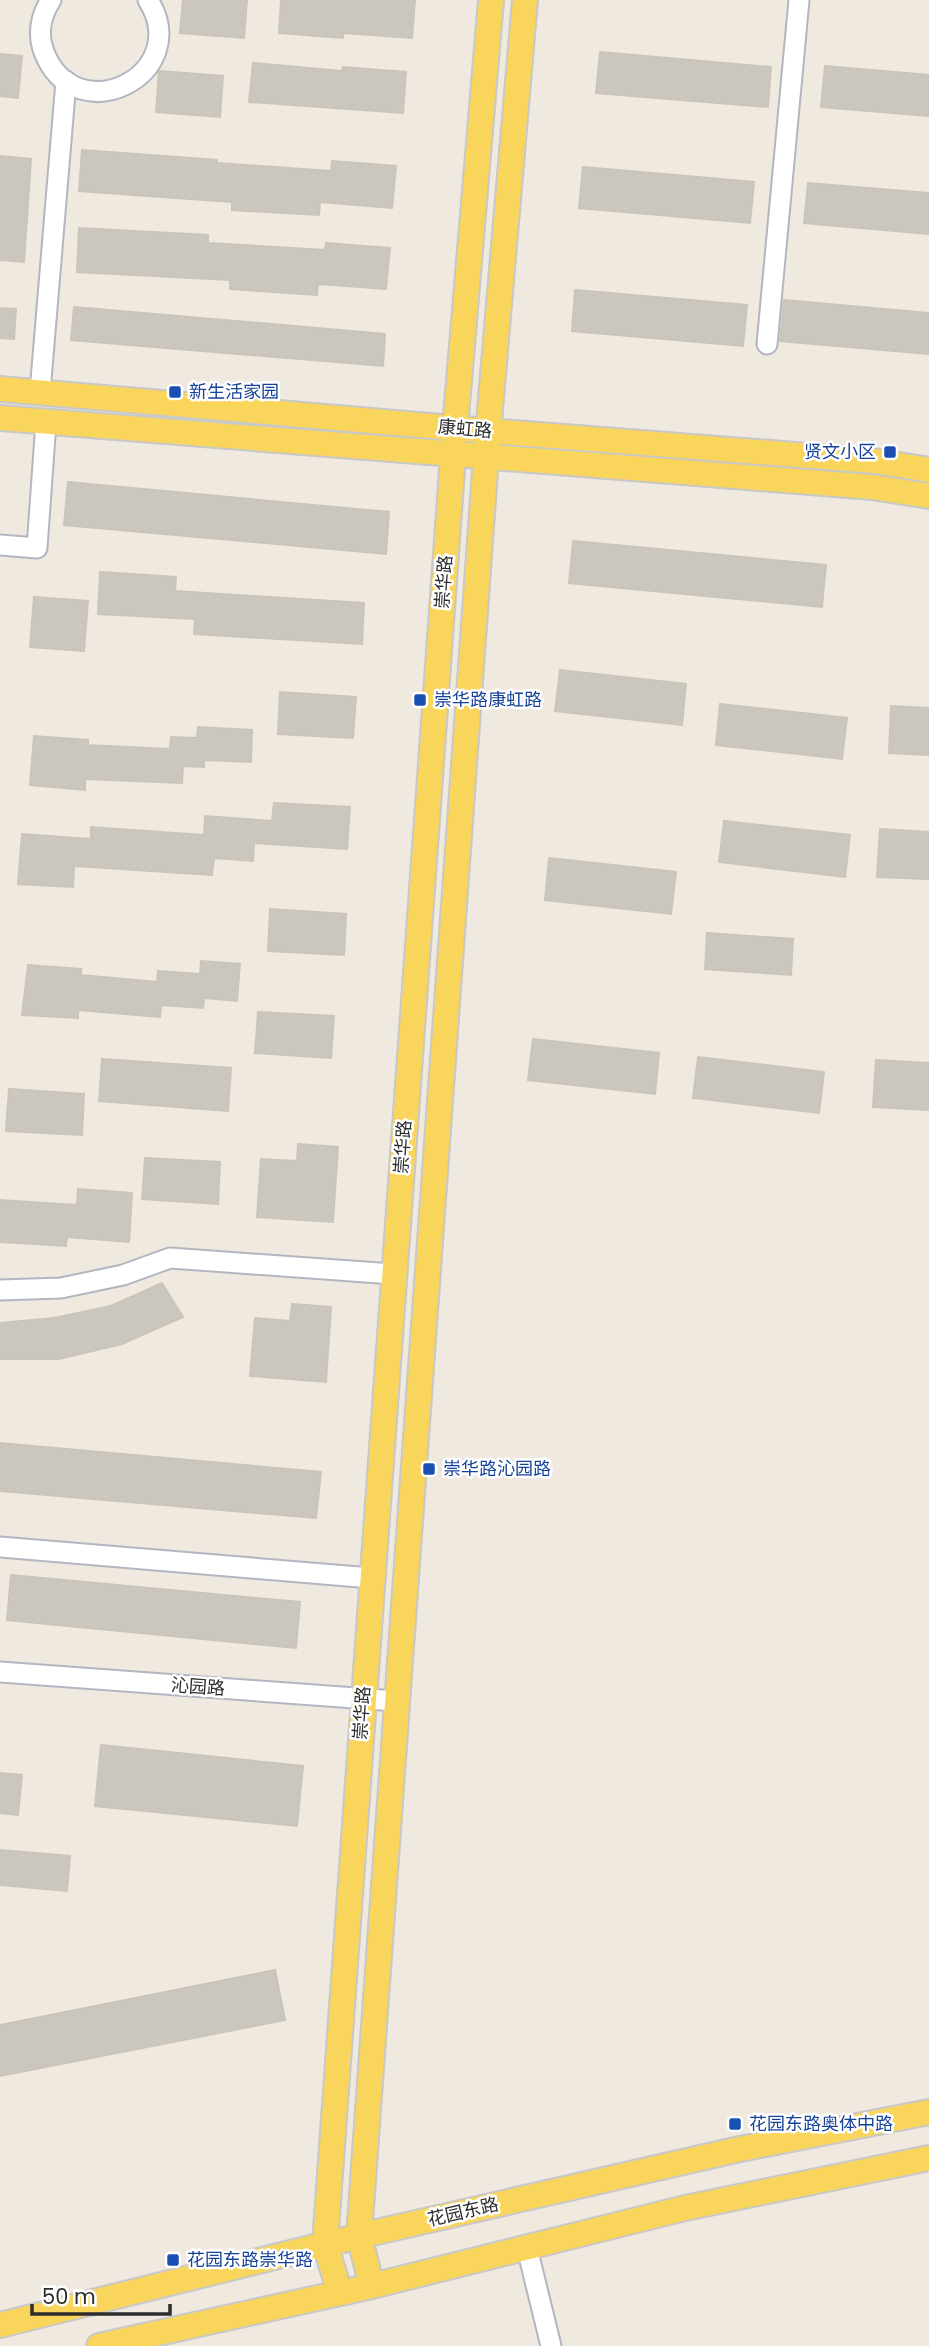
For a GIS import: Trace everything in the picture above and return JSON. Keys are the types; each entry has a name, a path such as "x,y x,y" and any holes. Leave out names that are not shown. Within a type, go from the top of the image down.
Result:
{"main road":[{"name":"崇华路","path":"340,2293 325,2244 453,454 491,0"},
{"name":"崇华路","path":"372,2286 359,2236 486,457 525,0"},
{"name":"康虹路","path":"0,389 874,461 929,470"},
{"name":"康虹路","path":"0,418 872,487 929,496"},
{"name":"花园东路","path":"0,2325 359,2236 740,2149 929,2112"},
{"path":"100,2346 372,2286 685,2208 929,2158"}],"street":[{"path":"51,0 40,26 41,45 48,62 60,77 77,88 97,92 117,90 135,80 149,65 157,47 158,28 154,9 148,0"},
{"path":"767,344 799,0"},
{"path":"40,392 66,81"},
{"path":"0,545 37,548 46,422"},
{"path":"0,1290 61,1289 123,1275 170,1258 393,1274"},
{"path":"0,1547 371,1578"},
{"name":"沁园路","path":"0,1672 396,1702"},
{"path":"527,2248 551,2346"}],"building":[{"path":"183,0 247,0 244,38 180,33"},
{"path":"281,0 415,0 412,38 343,33 343,38 279,33"},
{"path":"600,52 771,67 768,107 596,93"},
{"path":"0,54 22,56 18,98 0,96"},
{"path":"253,63 342,71 343,67 406,72 403,113 249,102"},
{"path":"825,66 929,75 929,116 821,107"},
{"path":"159,71 223,76 220,117 156,112"},
{"path":"82,150 331,171 332,161 396,166 392,208 320,202 319,215 232,210 232,202 79,191"},
{"path":"0,156 31,159 24,262 0,260"},
{"path":"583,167 754,182 750,223 579,208"},
{"path":"808,183 929,193 929,234 804,223"},
{"path":"79,228 208,235 208,243 325,250 326,243 390,248 386,289 318,284 317,295 230,289 230,280 77,272"},
{"path":"575,290 747,305 743,346 572,331"},
{"path":"784,300 929,313 929,354 780,341"},
{"path":"74,307 385,334 383,366 71,340"},
{"path":"0,308 16,309 14,339 0,338"},
{"path":"68,482 389,512 386,554 64,525"},
{"path":"573,541 826,565 822,607 569,583"},
{"path":"100,572 176,577 175,591 364,603 362,644 194,634 195,619 98,614"},
{"path":"34,597 88,601 84,651 30,647"},
{"path":"560,670 686,684 682,725 555,711"},
{"path":"280,692 356,697 353,738 278,734"},
{"path":"720,704 847,718 842,759 716,745"},
{"path":"891,706 929,708 929,755 889,753"},
{"path":"198,727 252,730 251,762 204,760 204,767 183,766 182,783 85,779 85,790 30,785 34,736 88,740 88,745 170,749 171,737 197,738"},
{"path":"274,803 350,807 347,849 254,843 253,861 214,858 212,875 74,866 73,887 18,884 22,834 91,839 91,827 204,835 205,816 272,821"},
{"path":"724,821 850,835 845,877 719,862"},
{"path":"880,829 929,832 929,879 877,877"},
{"path":"549,858 676,872 671,914 545,900"},
{"path":"270,909 346,914 344,955 268,951"},
{"path":"707,933 793,939 791,975 705,969"},
{"path":"201,961 240,964 237,1001 204,998 203,1008 161,1005 160,1017 78,1010 78,1018 22,1015 28,965 81,969 81,975 157,982 158,971 200,974"},
{"path":"258,1012 334,1016 331,1058 255,1053"},
{"path":"533,1039 659,1053 655,1094 528,1080"},
{"path":"698,1057 824,1072 819,1113 693,1098"},
{"path":"102,1059 231,1068 228,1111 99,1101"},
{"path":"876,1060 929,1063 929,1110 873,1107"},
{"path":"9,1089 84,1094 82,1135 6,1131"},
{"path":"298,1144 338,1147 333,1222 257,1217 261,1159 297,1161"},
{"path":"145,1158 220,1162 218,1204 142,1199"},
{"path":"78,1189 132,1193 129,1242 67,1237 66,1246 0,1242 0,1200 77,1205"},
{"path":"162,1283 183,1317 122,1344 59,1359 0,1359 0,1323 54,1318 111,1306"},
{"path":"292,1304 331,1307 326,1382 250,1376 255,1318 290,1321"},
{"path":"0,1443 321,1472 316,1518 0,1491"},
{"path":"11,1575 300,1602 296,1648 7,1620"},
{"path":"101,1745 303,1766 297,1826 95,1806"},
{"path":"0,1773 22,1775 18,1815 0,1813"},
{"path":"0,1850 70,1856 67,1891 0,1885"},
{"path":"275,1970 285,2020 0,2076 0,2025"}],"place":[{"name":"新生活家园","path":"175,392"},
{"name":"贤文小区","path":"890,452"},
{"name":"崇华路康虹路","path":"420,700"},
{"name":"崇华路沁园路","path":"429,1469"},
{"name":"花园东路奥体中路","path":"735,2124"},
{"name":"花园东路崇华路","path":"173,2260"}]}
